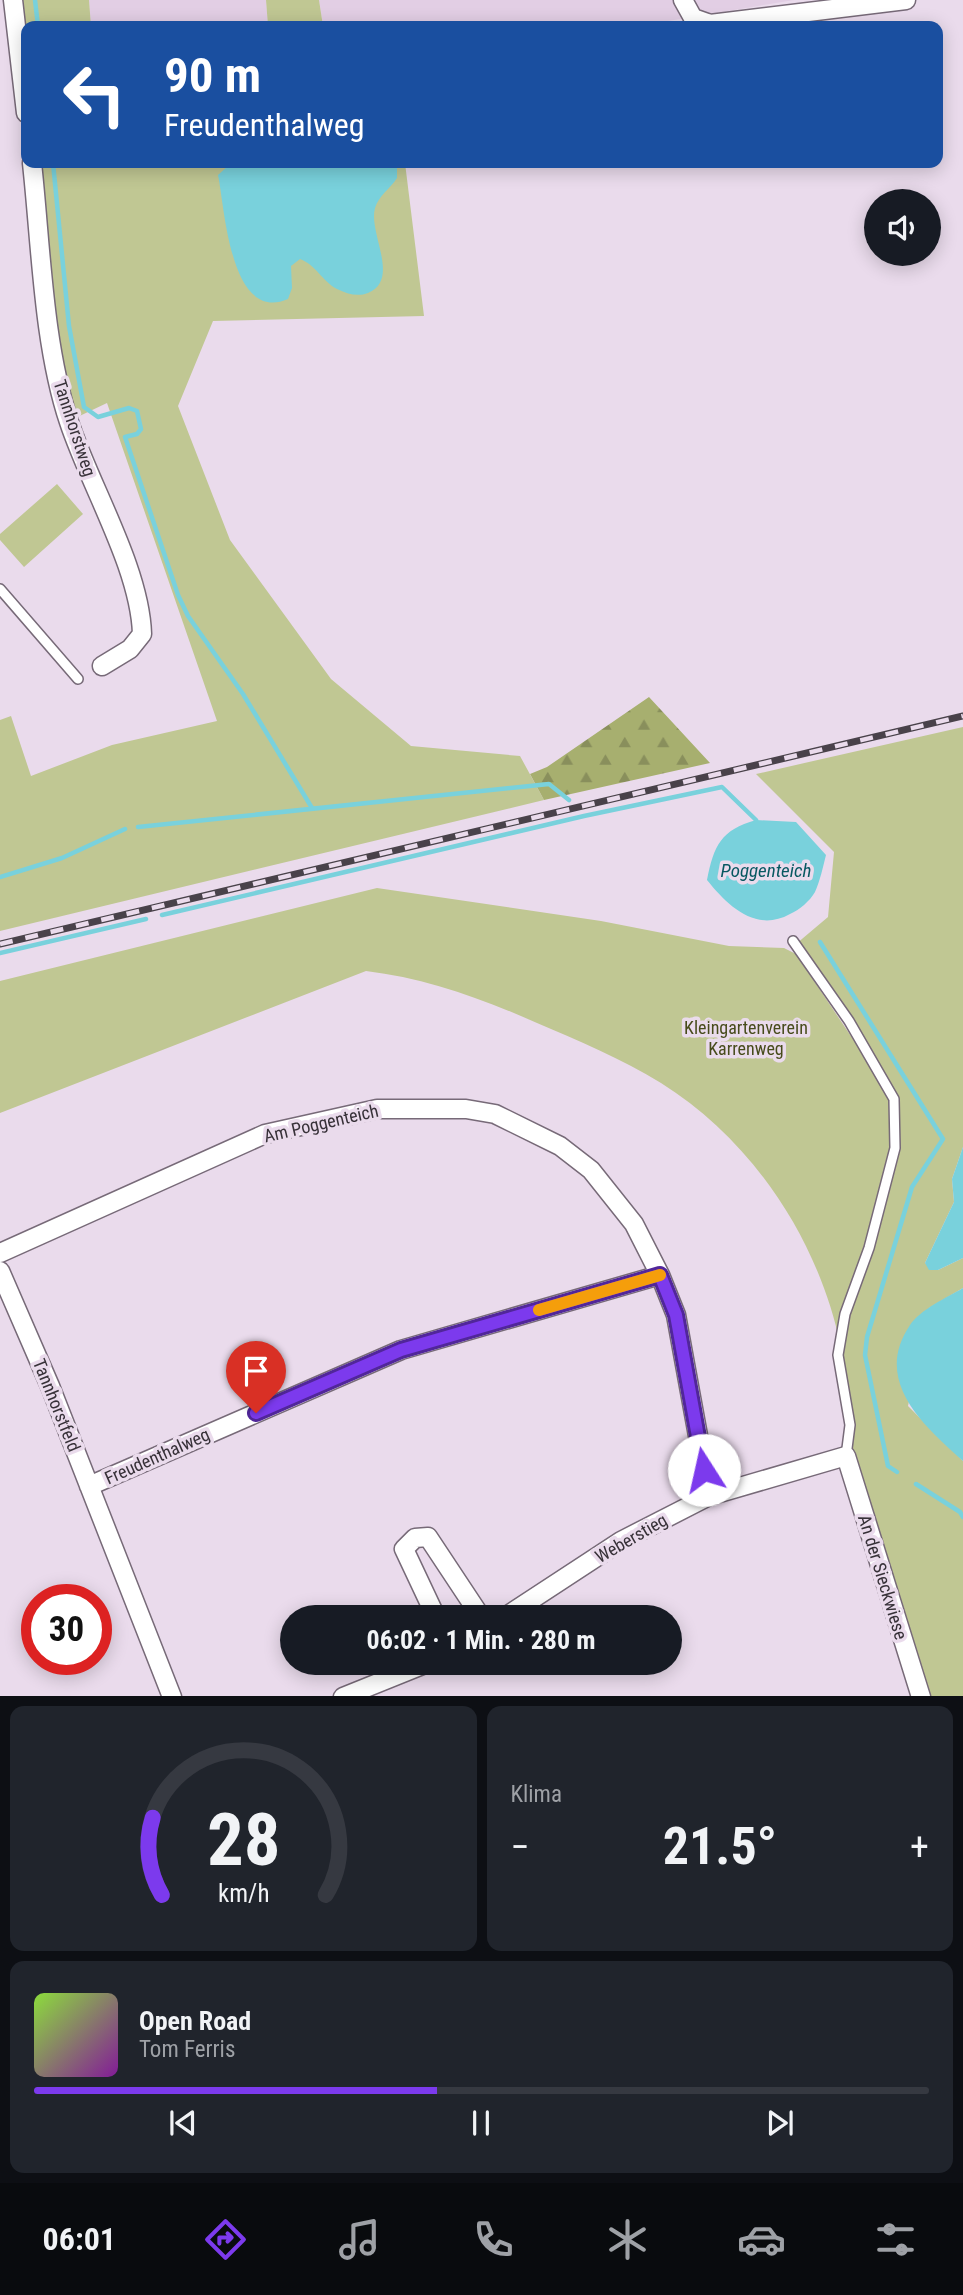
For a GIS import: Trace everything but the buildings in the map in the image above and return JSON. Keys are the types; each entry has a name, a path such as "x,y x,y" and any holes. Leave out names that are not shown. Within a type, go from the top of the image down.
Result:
{"street":[{"path":"13,0 21,70"},
{"path":"683,0 693,18 702,21"},
{"path":"734,21 906,0"},
{"name":"Tannhorstweg","path":"33,168 55,365 69,422 129,573 142,616 142,634 130,649 102,666"},
{"name":"Am Poggenteich","path":"0,1253 265,1134 377,1109 466,1109 495,1114 529,1128 560,1146 591,1170 635,1224 676,1315 709,1496"},
{"name":"Tannhorstfeld","path":"0,1271 172,1696"},
{"name":"Freudenthalweg","path":"89,1486 401,1350 660,1275"},
{"name":"Weberstieg","path":"523,1605 621,1541 709,1496 846,1456"},
{"name":"An der Sieckwiese","path":"846,1456 921,1696"},
{"path":"430,1605 404,1549 415,1538 428,1537 473,1605"},
{"path":"344,1696 397,1675"}],"lane":[{"path":"0,589 78,679"},
{"path":"793,941 849,1021 894,1099 895,1148 869,1248 845,1314 838,1355 850,1425 846,1456"}],"shaded area":[{"path":"89,0 266,0 268,21 91,21"},
{"path":"319,0 794,0 668,21 322,21"}],"green space":[{"path":"19,0 89,0 91,21 21,21"},
{"path":"266,0 319,0 322,21 268,21"},
{"path":"36,168 406,168 424,316 213,321 178,406 230,540 331,679 411,746 520,756 544,800 0,931 0,720 11,716 31,776 112,745 217,721 107,403 69,421"},
{"path":"57,484 83,514 24,567 0,540 0,534"},
{"path":"649,697 710,763 544,800 530,774 547,767"},
{"name":"Kleingartenverein Karrenweg","path":"963,727 963,1147 952,1179 954,1202 925,1263 938,1270 963,1258 963,1288 929,1308 908,1406 963,1461 963,1696 922,1696 847,1457 848,1403 841,1349 827,1296 805,1245 778,1197 744,1154 705,1115 661,1083 600,1051 496,1006 432,984 366,971 0,1113 0,981 377,888 601,921 729,946 784,948 796,954 885,1087 796,944 828,917 834,852 756,774"}],"water":[{"path":"226,168 397,168 397,178 375,208 374,218 383,267 377,286 360,295 345,292 327,282 300,259 291,266 292,288 288,299 269,302 254,295 242,279 234,259 218,175"},
{"name":"Poggenteich","path":"756,820 796,822 826,855 813,895 797,910 778,919 766,920 744,914 724,899 707,880 716,848 721,841 735,829"},
{"path":"963,1147 963,1258 938,1270 929,1270 925,1263 954,1202 952,1179"},
{"path":"963,1288 963,1461 933,1433 908,1401 900,1383 897,1365 900,1345 915,1319 934,1304"}],"waterway":[{"path":"35,0 37,21"},
{"path":"53,168 69,326 84,407 98,417 129,408 137,411 141,429 137,434 125,437 178,595 188,616 243,694 312,808"},
{"path":"138,827 549,784 569,800"},
{"path":"162,915 584,816 722,787 756,820"},
{"path":"0,877 62,858 125,829"},
{"path":"0,953 146,919"},
{"path":"820,942 943,1139 912,1187 867,1337 865,1355 888,1466 897,1472"},
{"path":"916,1484 960,1512 963,1517"}],"railway":[{"path":"0,944 963,716"}],"slow traffic":[{"path":"539,1310 660,1275"}],"route":[{"path":"256,1413 401,1350 660,1275 676,1315 704,1470"}]}
